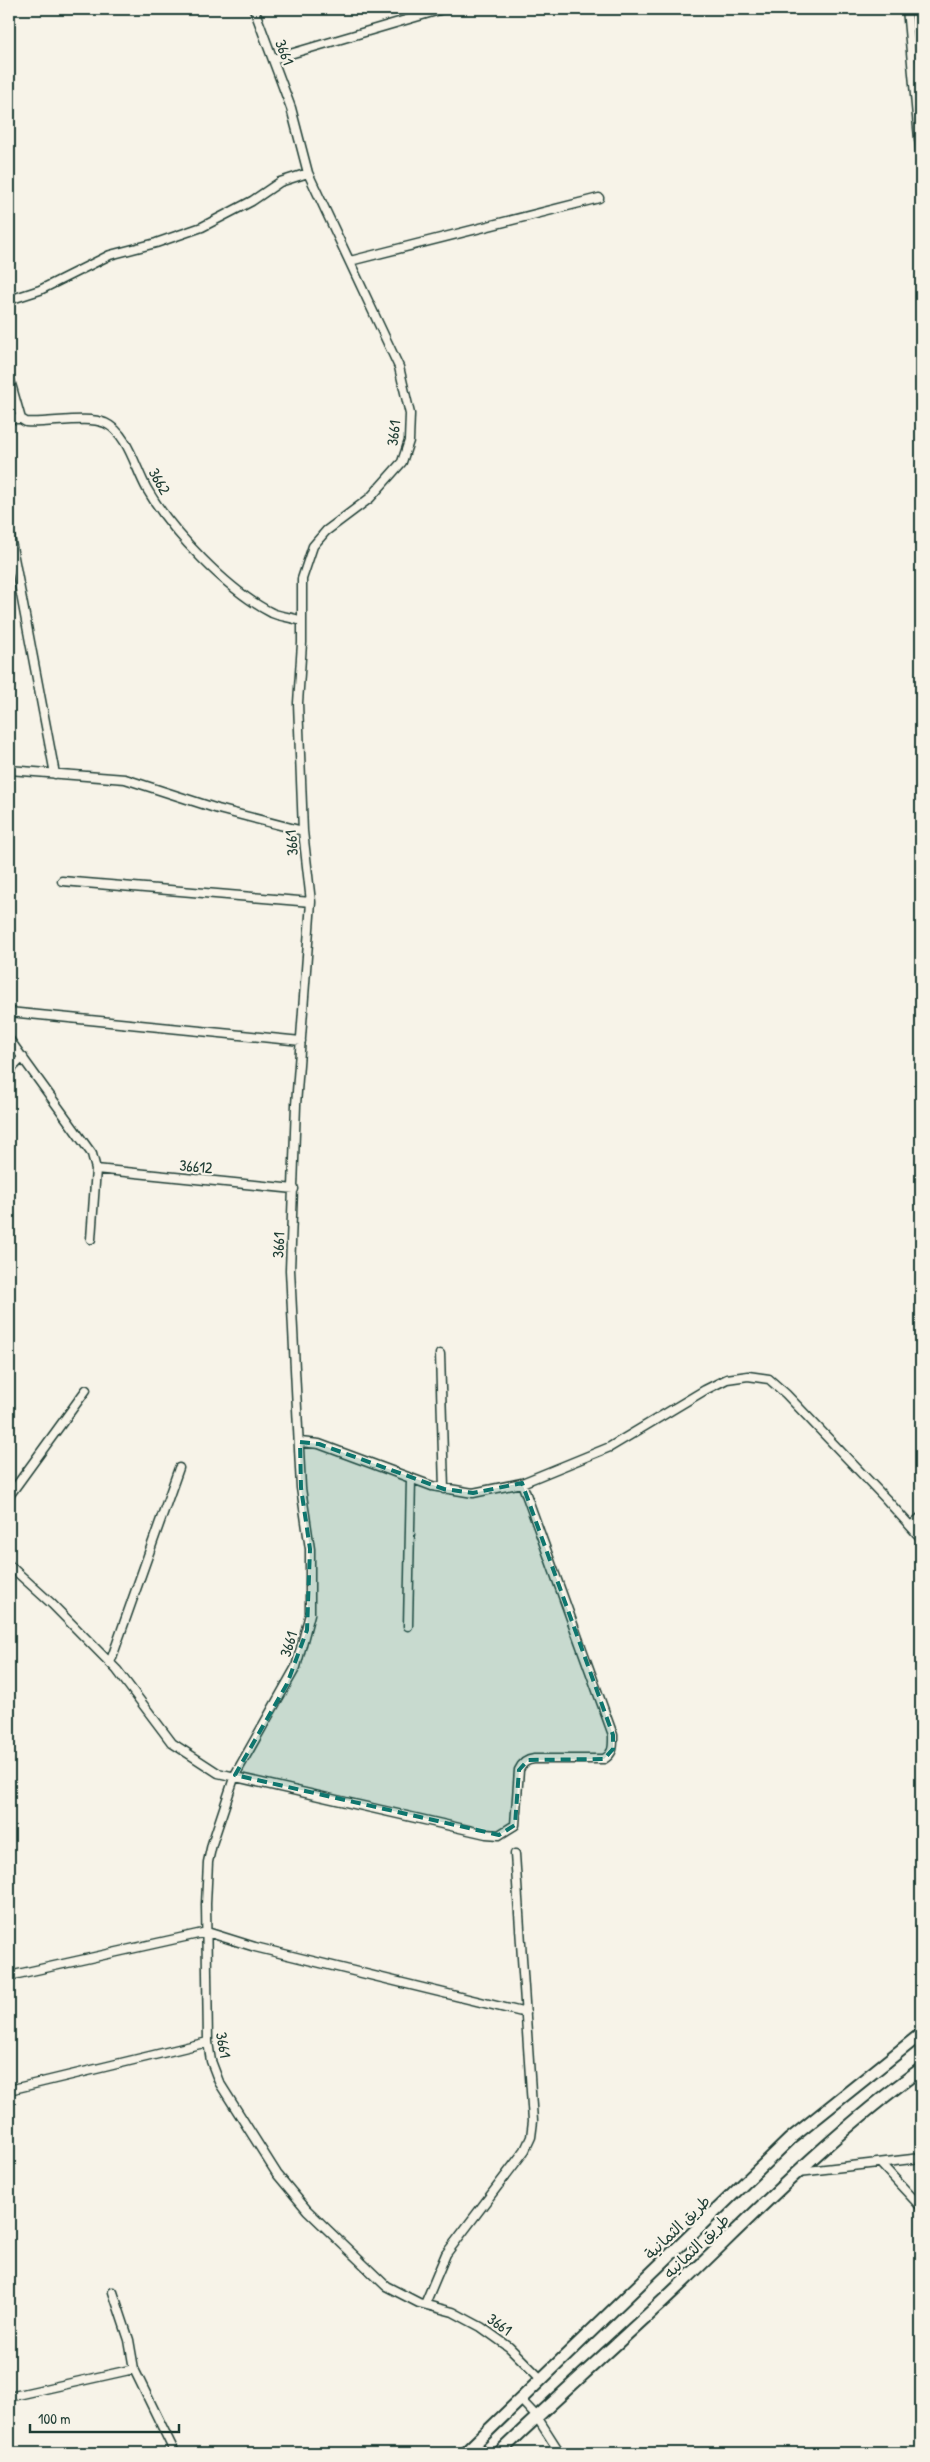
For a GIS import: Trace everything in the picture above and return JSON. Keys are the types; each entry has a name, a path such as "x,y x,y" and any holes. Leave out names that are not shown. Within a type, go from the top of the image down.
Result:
{"street":[{"name":"3661","path":"254,9 291,108 308,173 399,367 410,414 410,441 402,462 370,498 326,531 312,546 302,579 302,643 298,703 303,832 311,902 296,1104 290,1270 301,1488 310,1549 310,1614 296,1667 235,1776 208,1862 208,2042 211,2061 219,2082 291,2192 386,2286 425,2304 453,2312 496,2336 542,2380"},
{"path":"273,59 443,9"},
{"path":"907,9 921,160"},
{"path":"9,300 40,290 110,255 156,243 202,227 252,201 280,182 308,173"},
{"path":"350,261 600,198"},
{"path":"9,377 21,419"},
{"name":"3662","path":"9,419 21,419 38,423 96,420 115,428 156,503 198,554 228,583 263,608 274,614 301,621"},
{"path":"9,531 55,774"},
{"path":"9,770 125,779 218,809 303,832"},
{"path":"62,881 311,902"},
{"path":"9,1012 301,1041"},
{"path":"9,1039 92,1154 96,1169 91,1239"},
{"path":"9,1071 23,1057"},
{"name":"36612","path":"96,1169 294,1189"},
{"path":"440,1354 444,1489"},
{"path":"300,1442 319,1444 411,1479 444,1489 473,1493 522,1483 610,1447 705,1390 727,1379 748,1376 769,1379 786,1394 921,1538"},
{"path":"9,1496 86,1390"},
{"path":"110,1663 179,1468"},
{"path":"408,1626 411,1479"},
{"path":"9,1565 52,1604 110,1663 172,1744 218,1773 486,1834 499,1835 515,1825 521,1765 528,1760 604,1759 610,1756 613,1749 612,1736 522,1483"},
{"path":"911,1526 921,1517"},
{"path":"425,2304 446,2254 525,2150 531,2137 533,2121 515,1854"},
{"path":"9,1976 207,1932 255,1947 526,2013"},
{"name":"طريق الثمانية","path":"465,2453 790,2139 921,2034"},
{"path":"9,2090 208,2042"},
{"name":"طريق الثمانيه","path":"499,2453 798,2172 884,2096 921,2069"},
{"path":"798,2172 882,2164 921,2158"},
{"path":"882,2164 921,2206"},
{"path":"113,2292 128,2340 134,2369 175,2453"},
{"path":"9,2397 134,2369"},
{"path":"521,2400 537,2417 560,2453"}],"highlighted area":[{"path":"300,1442 319,1444 444,1489 473,1493 522,1483 613,1735 613,1749 604,1759 528,1760 519,1770 515,1825 499,1835 235,1775 287,1684 307,1630 310,1549 301,1488"}]}
